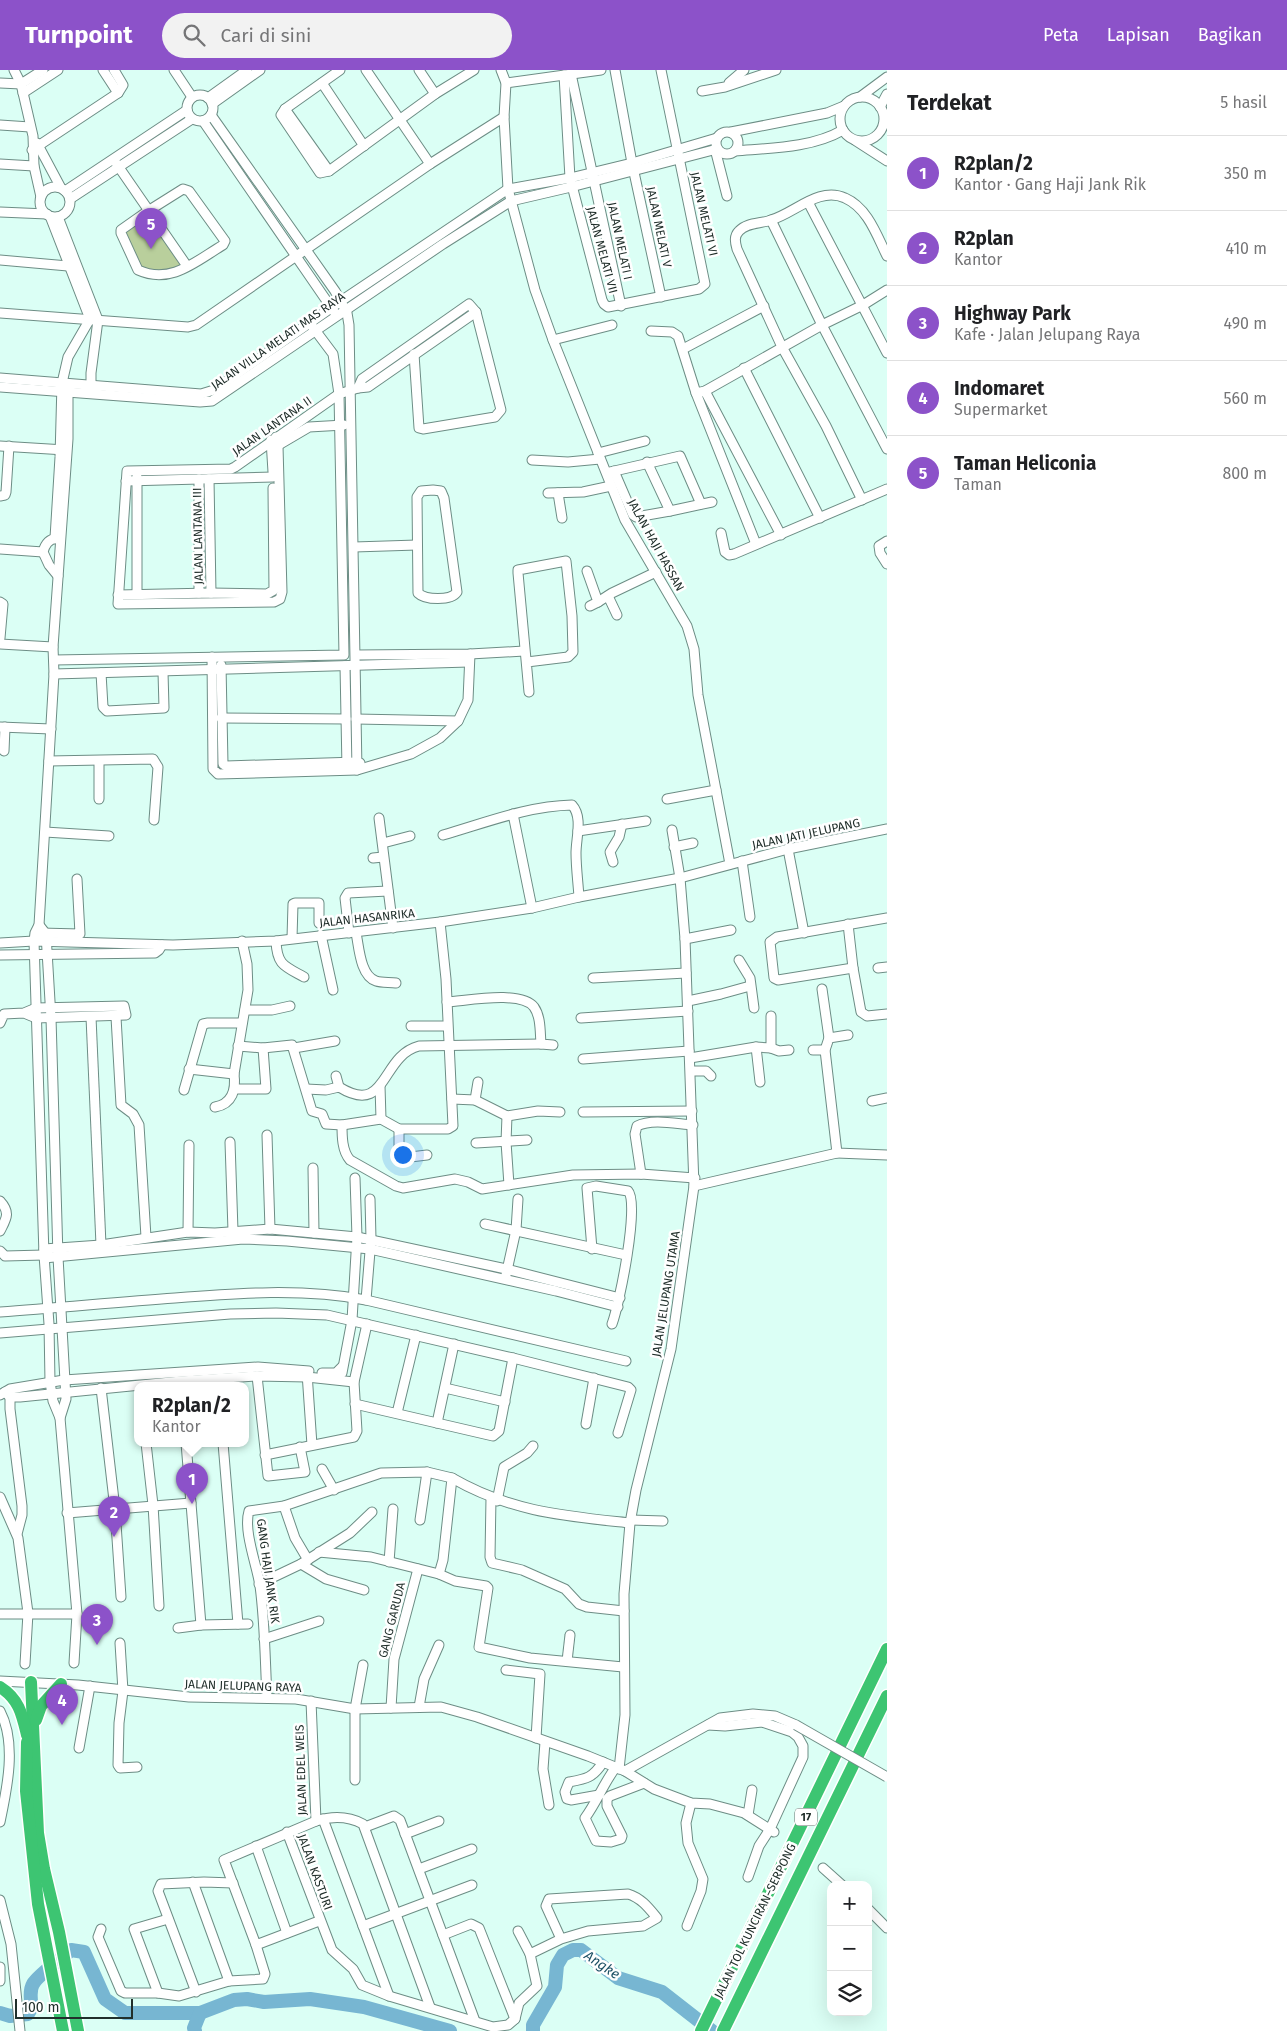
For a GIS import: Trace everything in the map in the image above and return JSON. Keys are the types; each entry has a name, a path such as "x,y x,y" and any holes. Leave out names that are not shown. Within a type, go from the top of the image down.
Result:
{"highway":[{"name":"JALAN TOL KUNCIRAN–SERPONG","path":"701,2031 887,1649"},
{"path":"28,1682 38,1833 78,2031"},
{"path":"61,1684 41,1706 30,1731 26,1791 38,1904 63,2031"},
{"path":"0,1687 15,1699 22,1710 30,1731"},
{"name":"JALAN TOL KUNCIRAN–SERPONG","path":"723,2031 741,1998 887,1696"}],"street":[{"path":"0,212 62,215 68,209 70,199 36,148 22,89 14,70"},
{"path":"22,89 43,70"},
{"path":"0,83 22,89 58,70"},
{"path":"103,70 118,93"},
{"path":"91,394 90,373 94,320 51,215 41,206 41,197 34,166 36,148 118,93 123,85 114,70"},
{"path":"174,70 192,97"},
{"path":"247,70 210,101 207,118 334,312"},
{"path":"210,101 260,70"},
{"path":"340,70 285,109 281,117 318,172 324,173 329,171 435,94 474,70"},
{"path":"366,70 430,164"},
{"path":"419,70 435,94"},
{"path":"501,70 506,83 601,70"},
{"name":"JALAN MELATI V","path":"615,70 633,167 661,296"},
{"name":"JALAN MELATI VI","path":"660,70 705,284"},
{"path":"725,87 744,70"},
{"path":"702,91 725,87 761,72 776,70"},
{"path":"860,97 887,76 884,70"},
{"path":"567,75 570,178 572,188"},
{"name":"JALAN MELATI I","path":"567,75 593,177 621,306"},
{"path":"322,83 364,146"},
{"name":"JALAN HAJI HASSAN","path":"506,83 504,117 508,189 535,290 599,456 610,472 611,486 625,520 687,626 692,639 698,695 730,864"},
{"path":"41,197 47,189 51,187 63,189 113,159 186,110 188,101 192,97 200,94 210,101"},
{"path":"880,107 887,94"},
{"path":"508,189 570,178 593,177 677,154 717,138 723,132 827,113 844,106 854,98 860,97 872,100 880,107 884,120 884,131 872,138 860,141 853,139"},
{"path":"844,106 840,118 843,130 853,139 887,161"},
{"path":"186,110 192,119"},
{"path":"0,313 192,326 430,164 504,117"},
{"path":"70,199 192,119 207,118"},
{"path":"207,118 305,249 343,305 350,325 354,389 351,426 356,655 356,719 352,766"},
{"path":"0,125 31,132"},
{"path":"677,154 716,149 726,155 736,151 783,147 830,138 843,130"},
{"path":"730,132 738,140 736,151"},
{"path":"717,138 716,149 727,196"},
{"path":"113,159 187,266"},
{"path":"0,164 34,166"},
{"path":"511,201 572,188 593,177"},
{"name":"JALAN MELATI VII","path":"572,188 604,304 608,307 621,306 699,289 705,284"},
{"path":"186,189 224,238 222,245 187,266 178,272 164,274 142,272 135,266 120,234 121,230 148,210 186,189"},
{"name":"JALAN VILLA MELATI MAS RAYA","path":"0,378 91,394 200,402 212,401 219,392 313,327 438,236 508,189"},
{"path":"862,500 826,426 782,347 735,241 736,234 741,228 771,220 808,202 831,194 846,198 860,208 887,256"},
{"name":"JALAN VILLA MELATI MAS RAYA","path":"343,305 511,201"},
{"path":"808,202 887,353"},
{"path":"51,215 68,266 94,320"},
{"path":"771,220 822,325 887,449"},
{"path":"438,236 443,244"},
{"path":"0,260 68,266"},
{"path":"700,392 822,325 863,305 887,290"},
{"path":"354,389 362,379 469,304 476,312 501,410 494,417 419,428 414,354"},
{"path":"683,349 764,306"},
{"name":"JALAN LANTANA II","path":"126,481 137,476 231,469 274,443 339,394 368,387 476,312"},
{"path":"74,1663 76,1614 60,1418 50,1382 49,1326 44,1254 35,955 45,832 54,674 53,647 64,450 65,388 68,357 94,320"},
{"path":"553,340 612,325"},
{"path":"54,660 344,655 339,394 333,354 313,327"},
{"path":"651,332 675,333 683,349 756,544"},
{"path":"744,368 820,518"},
{"name":"JALAN VILLA MELATI MAS RAYA","path":"0,387 65,388 91,384 201,394 219,392"},
{"path":"700,392 782,535"},
{"name":"JALAN LANTANA II","path":"274,443 309,427 340,424 351,426"},
{"path":"532,460 568,462 599,456 645,441"},
{"path":"274,443 274,590 280,599"},
{"path":"126,481 118,604 274,602 280,599 282,592 274,443"},
{"path":"0,496 5,495 6,492 4,446 64,450"},
{"path":"701,504 680,456 647,462 610,472 633,516 640,517 712,502"},
{"path":"647,462 670,511"},
{"name":"JALAN LANTANA II","path":"126,481 127,471 137,476 199,479 273,476"},
{"path":"137,476 137,594"},
{"name":"JALAN LANTANA III","path":"199,479 199,593"},
{"name":"JALAN LANTANA III","path":"210,479 211,592"},
{"path":"562,518 553,493 583,492 611,486"},
{"path":"721,533 725,552 734,554 887,489"},
{"path":"425,490 441,491 444,498 456,595 437,598 419,594 417,545 418,493 425,490"},
{"path":"58,539 47,542 43,552 49,565 58,576"},
{"path":"887,541 879,546 880,553 887,563"},
{"path":"354,547 417,545"},
{"path":"0,549 43,552"},
{"path":"527,662 568,657 573,652 572,616 566,561 518,570 528,692"},
{"path":"587,571 594,604 656,572"},
{"path":"118,595 211,592 267,594 274,590"},
{"path":"608,596 617,614"},
{"path":"0,638 3,604 1,602"},
{"path":"343,604 355,603"},
{"path":"0,644 53,647"},
{"path":"54,674 356,666 469,658 524,651"},
{"path":"356,655 469,658"},
{"path":"214,771 216,657"},
{"path":"223,764 226,766 367,766 392,761 411,754 440,738 458,721 465,710 468,700 469,658"},
{"path":"345,666 346,719 352,766"},
{"path":"216,670 223,764"},
{"path":"101,673 103,707 107,711 164,708 163,672"},
{"path":"221,718 346,719"},
{"path":"356,719 458,721"},
{"path":"4,751 3,727 51,729"},
{"path":"49,761 153,759 158,767 154,820"},
{"path":"99,761 100,799"},
{"path":"214,771 223,764"},
{"path":"214,771 218,774 352,766"},
{"path":"667,799 716,790"},
{"path":"443,835 513,814 572,805 576,812 578,831 576,853 579,897"},
{"path":"513,814 532,908"},
{"path":"379,818 394,928"},
{"path":"578,831 646,821"},
{"path":"613,862 610,852 619,838 622,824"},
{"name":"JALAN JATI JELUPANG","path":"730,864 788,849 887,829"},
{"name":"JALAN JELUPANG UTAMA","path":"620,1769 625,1715 623,1667 624,1611 631,1522 636,1490 671,1349 694,1182 685,939 680,878 672,830"},
{"path":"45,832 109,836"},
{"path":"383,843 410,836"},
{"path":"674,847 694,843"},
{"path":"788,849 804,933"},
{"path":"373,858 384,857"},
{"path":"742,861 750,917"},
{"name":"JALAN HASANRIKA","path":"0,943 36,933 46,938 162,945 276,941 353,933 532,908 680,878 730,864"},
{"path":"36,933 46,938 80,934 77,879"},
{"path":"388,891 348,893 344,898 353,933 364,967 369,976 373,980 396,983"},
{"path":"292,938 293,904 296,902 319,903 319,923"},
{"path":"853,968 782,981 774,978 770,942 778,937 887,918"},
{"path":"294,1048 312,1111 322,1114 326,1124 342,1125 381,1119 399,1128 416,1130 451,1128 453,1122 447,1002 440,922"},
{"path":"848,924 861,1012 867,1016 887,1014"},
{"path":"685,939 732,930"},
{"path":"321,936 333,990"},
{"path":"46,938 51,1018 58,1253 66,1399 60,1418"},
{"path":"215,1107 222,1106 229,1101 236,1088 234,1074 248,990 242,941"},
{"path":"276,941 276,955 280,961 289,969 304,976"},
{"path":"0,955 154,953 162,945"},
{"path":"739,960 748,972 754,1008"},
{"path":"593,978 686,973"},
{"path":"688,1000 750,986"},
{"path":"822,989 829,1038 825,1050 837,1153"},
{"path":"447,1002 492,998 518,998 528,1001 538,1015 541,1044"},
{"path":"0,1023 4,1014 36,1013 51,1018 126,1015 125,1006 50,1008 36,1013"},
{"path":"245,1010 272,1010 290,1006"},
{"path":"581,1018 688,1011"},
{"path":"91,1016 101,1245"},
{"path":"116,1016 121,1105 133,1114 139,1125 146,1237"},
{"path":"771,1016 771,1048"},
{"path":"184,1090 203,1024 208,1022 242,1023"},
{"path":"412,1026 447,1026"},
{"path":"829,1038 848,1035"},
{"path":"238,1046 263,1048 292,1045 294,1048 335,1042"},
{"path":"306,1089 326,1090 339,1087 352,1094 361,1096 369,1094 380,1086 390,1068 404,1052 419,1046 448,1044 553,1044"},
{"path":"756,1047 760,1082"},
{"path":"583,1059 690,1054 756,1047 789,1050"},
{"path":"236,1088 266,1089 263,1048"},
{"path":"813,1050 825,1050"},
{"path":"189,1069 234,1074"},
{"path":"691,1071 706,1071 710,1076"},
{"path":"336,1076 339,1087"},
{"path":"475,1100 478,1082"},
{"path":"380,1086 381,1119"},
{"path":"872,1101 887,1098"},
{"path":"452,1099 475,1100 507,1116 538,1111 560,1112"},
{"path":"583,1112 692,1110"},
{"path":"507,1116 506,1142 510,1185"},
{"path":"641,1174 635,1134 637,1126 641,1124 662,1123 693,1125"},
{"path":"342,1125 342,1138 348,1158 396,1186 410,1188 455,1178 482,1189 573,1175 641,1174 694,1182 837,1153 887,1155"},
{"path":"399,1128 399,1155 402,1158 426,1155"},
{"path":"267,1135 270,1229"},
{"path":"476,1143 527,1140"},
{"path":"230,1142 233,1231"},
{"path":"188,1232 189,1145"},
{"path":"313,1168 314,1233"},
{"path":"342,1380 342,1367 352,1309 357,1236 355,1178"},
{"path":"592,1249 587,1188 596,1186 628,1191 632,1199 632,1220 620,1298 612,1324"},
{"path":"366,1300 370,1249 370,1199"},
{"path":"505,1280 516,1230 518,1199"},
{"path":"0,1202 5,1207 7,1220 0,1231"},
{"path":"485,1224 626,1255"},
{"path":"0,1251 5,1256 58,1253 215,1237 233,1231 270,1229 357,1236 620,1298"},
{"path":"58,1253 146,1237 188,1232 215,1237 287,1240 370,1249 556,1290 618,1307"},
{"path":"0,1312 62,1309 228,1294 274,1292 352,1309 368,1324 628,1387 631,1390 618,1433"},
{"path":"0,1332 49,1326 230,1314 276,1312 327,1315 352,1309 366,1300 626,1361"},
{"path":"265,1455 354,1437 357,1431 354,1382 368,1324"},
{"path":"397,1413 416,1335"},
{"path":"437,1423 454,1344"},
{"path":"355,1404 493,1436 499,1431 513,1358"},
{"path":"6,1393 64,1380 195,1376 258,1367 328,1376 354,1382"},
{"path":"328,1376 336,1373 342,1367"},
{"path":"183,1382 195,1376 218,1382 257,1376 307,1374"},
{"path":"307,1374 312,1445"},
{"path":"257,1376 269,1477 303,1472 305,1470 300,1448"},
{"path":"586,1424 594,1378"},
{"path":"6,1393 52,1393 134,1385"},
{"path":"101,1388 115,1509 121,1597"},
{"path":"445,1388 505,1402"},
{"path":"6,1393 10,1409 22,1506 22,1515 17,1534 28,1613 25,1664"},
{"path":"533,1446 527,1453 504,1468 494,1500 490,1557 492,1563 522,1570 565,1589 579,1604 587,1607 624,1611"},
{"path":"146,1447 153,1505 159,1606"},
{"path":"186,1447 201,1625"},
{"path":"222,1447 238,1624"},
{"path":"322,1469 334,1490"},
{"path":"364,1590 326,1579 305,1562 284,1506 381,1473 427,1472 452,1478 494,1500 550,1514 631,1522 663,1521"},
{"path":"420,1520 427,1472"},
{"path":"439,1574 443,1560 452,1478"},
{"path":"0,1497 10,1523 17,1534"},
{"path":"67,1513 191,1503"},
{"name":"GANG HAJI JANK RIK","path":"267,1697 260,1584 249,1530 248,1514 252,1510 284,1506"},
{"path":"389,1562 394,1509"},
{"path":"260,1584 305,1562 350,1533 372,1512"},
{"path":"319,1552 371,1557 439,1574 455,1581 486,1586 488,1588 478,1647 530,1658 623,1667"},
{"name":"GANG GARUDA","path":"391,1708 394,1659 418,1569"},
{"path":"0,1614 76,1614"},
{"path":"264,1639 319,1621"},
{"path":"178,1628 201,1625 248,1624"},
{"path":"567,1661 570,1634"},
{"path":"120,1643 123,1691 119,1723 118,1765 120,1768 137,1767"},
{"path":"418,1707 424,1679 440,1645"},
{"path":"355,1780 355,1709 363,1665"},
{"path":"506,1670 540,1674 540,1740 549,1805"},
{"name":"JALAN JELUPANG RAYA","path":"0,1681 90,1686 189,1697 267,1697 311,1701 355,1709 441,1707 477,1717 603,1762 620,1769 644,1784 691,1803 710,1804 748,1815 772,1831"},
{"path":"79,1748 90,1686"},
{"name":"JALAN EDEL WEIS","path":"229,1981 263,1979 265,1977 256,1944 224,1862 225,1858 319,1820 311,1701"},
{"path":"644,1784 610,1796 607,1800 607,1806 622,1836 621,1839 611,1842 596,1840 585,1818 596,1804 604,1783 620,1769 720,1718 753,1714 775,1716 796,1725 887,1777"},
{"path":"0,1822 8,1784 10,1762 1,1716"},
{"path":"708,1725 725,1726 762,1722 792,1732 798,1737 803,1746 803,1757 772,1831 760,1846 748,1878"},
{"path":"599,1795 571,1800 567,1798 565,1792 568,1782 588,1778 597,1772 603,1762"},
{"path":"748,1815 752,1790"},
{"path":"687,1926 701,1890 703,1879 688,1843 686,1823 691,1803"},
{"path":"365,1827 394,1816 400,1820 475,2021"},
{"path":"389,1996 363,1926 319,1820 336,1817 348,1818 363,1824 365,1827 430,2008"},
{"path":"406,1834 439,1821"},
{"name":"JALAN KASTURI","path":"287,1832 319,1921 332,1950 353,1969 362,1985 389,1996 492,2027 508,2025 516,2020"},
{"path":"256,1846 287,1933"},
{"path":"419,1869 472,1849"},
{"path":"823,1868 838,1881"},
{"path":"196,1992 168,1920 158,1887 161,1884 193,1882 233,1883"},
{"path":"101,1929 98,1937 122,1992 158,1993 179,1996 229,1981 193,1882"},
{"path":"363,1926 472,1885"},
{"path":"530,1954 561,1939 588,1931 643,1926 657,1918 637,1897 628,1894 549,1899 546,1906 561,1939"},
{"path":"0,1900 11,1944 20,2028"},
{"path":"872,1913 887,1928"},
{"path":"158,1993 134,1929 168,1920"},
{"path":"256,1944 319,1921"},
{"path":"443,1935 471,1924 480,1928 516,2020"},
{"path":"516,2020 519,2003 537,1986 530,1954 518,1931"},
{"path":"0,1967 0,1981"}],"green space":[{"path":"148,211 187,266 178,273 142,272 121,230"}],"waterway":[{"path":"0,2013 10,2016 28,2014 31,2007 31,1988 35,1981 71,1950 84,1952 105,1999 125,2013 200,2013 234,2000 247,1999 264,2002 310,1999 364,2007 450,2031"},
{"name":"Angke","path":"533,2031 533,2025 555,1987 557,1965 563,1955 573,1950 581,1950 618,1978 662,1992 712,2031"},
{"path":"195,2031 194,2028 200,2013"}],"place":[{"name":"Taman Heliconia","path":"151,249"},
{"name":"R2plan/2","path":"192,1504"},
{"name":"R2plan","path":"114,1537"},
{"name":"Highway Park","path":"97,1645"},
{"name":"Indomaret","path":"62,1725"}]}
